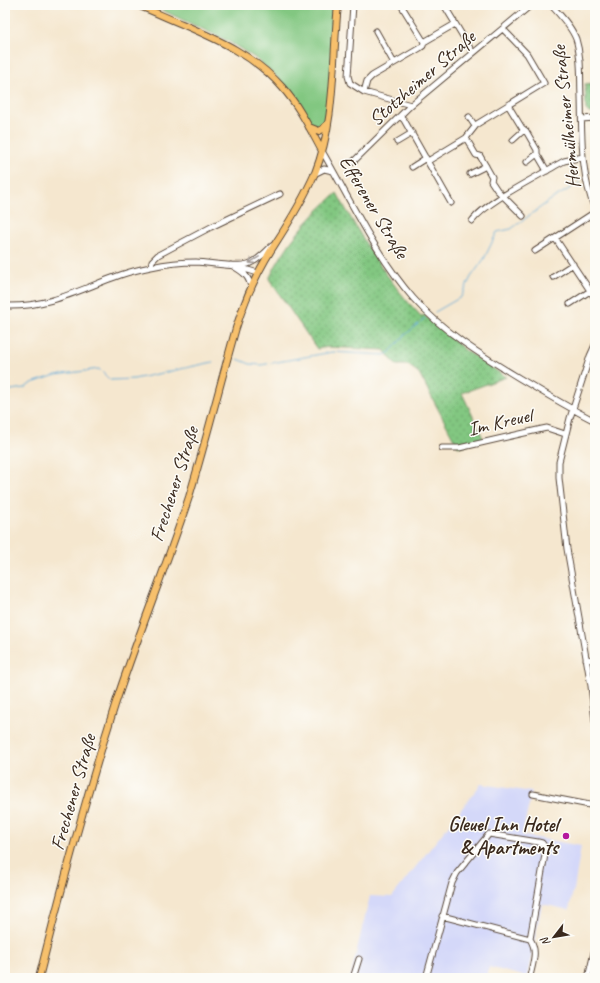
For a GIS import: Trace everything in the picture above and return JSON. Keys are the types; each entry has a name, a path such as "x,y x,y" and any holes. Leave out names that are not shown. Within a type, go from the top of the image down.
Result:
{"main road":[{"name":"Efferener Straße","path":"137,5 218,39 249,57 283,87 297,106 322,152"},
{"name":"Frechener Straße","path":"39,978 92,777 121,689 188,500 237,328 258,273 297,211 314,174 322,152 328,123 332,88 338,5"},
{"path":"309,127 319,131 328,123"}],"street":[{"path":"354,5 348,76 350,83 364,92 411,105"},
{"path":"401,5 424,42"},
{"path":"444,5 473,53"},
{"name":"Stotzheimer Straße","path":"353,162 411,105 531,5"},
{"name":"Hermülheimer Straße","path":"551,5 566,23 576,40 582,82 583,157 586,183 595,209"},
{"path":"364,92 367,81 372,76 423,46 424,42 455,24"},
{"path":"412,167 466,138 475,126 484,119 544,83 527,54 503,29"},
{"path":"376,31 394,63"},
{"path":"508,105 526,131 547,171"},
{"path":"400,116 412,133 451,202"},
{"path":"469,116 475,126"},
{"path":"582,119 595,118"},
{"path":"513,140 524,130"},
{"path":"397,142 412,133"},
{"path":"466,138 476,155 480,156 492,176 491,181 497,190 523,216"},
{"name":"Efferener Straße","path":"322,152 379,251 424,310 447,330 494,363 573,410 595,421"},
{"path":"527,162 537,154"},
{"path":"472,221 479,214 503,197 564,161 583,157"},
{"path":"470,174 486,166"},
{"path":"314,174 324,169 334,171"},
{"path":"151,266 152,261 158,255 211,227 280,194"},
{"path":"535,251 595,212"},
{"path":"555,238 595,298"},
{"path":"5,306 23,306 55,300 128,272 151,266 195,262 246,265 275,244"},
{"path":"553,277 573,264"},
{"path":"230,265 258,273"},
{"path":"230,265 246,275 251,289"},
{"path":"570,304 590,291"},
{"path":"595,345 590,356 565,434 559,462 559,478 566,549 591,686 595,721"},
{"name":"Im Kreuel","path":"442,448 459,448 542,428 547,428 565,434"},
{"path":"586,659 595,660"},
{"path":"533,794 595,806"},
{"path":"426,978 442,916 450,889 457,873 486,836 492,834 538,842 545,846 546,852 530,939 535,953 530,976"},
{"path":"442,916 530,939"},
{"path":"588,978 595,949"},
{"path":"353,978 359,959"}],"shaded area":[{"path":"481,784 532,792 522,835 581,846 574,890 569,910 542,904 527,977 489,967 487,978 350,978 370,896 392,897"}],"green space":[{"path":"151,5 335,5 330,94 324,124 319,128 312,125 294,97 284,85 255,58 228,41"},
{"path":"595,83 595,113 589,113 586,110 585,84"},
{"path":"337,193 375,258 396,288 408,302 421,316 424,315 465,350 506,377 462,393 484,440 458,447 419,373 408,365 396,365 384,350 328,347 317,349 269,279 282,255 298,233 307,222"}],"waterway":[{"path":"590,173 595,169"},
{"path":"435,312 461,297 471,277 484,259 497,232 511,229 552,199 582,180"},
{"path":"238,359 250,364 261,365 332,352 384,355 389,353 404,336 425,318"},
{"path":"5,391 24,388 32,383 56,375 99,369 110,380 134,379 213,362"}],"place":[{"name":"Gleuel Inn Hotel & Apartments","path":"566,836"}]}
